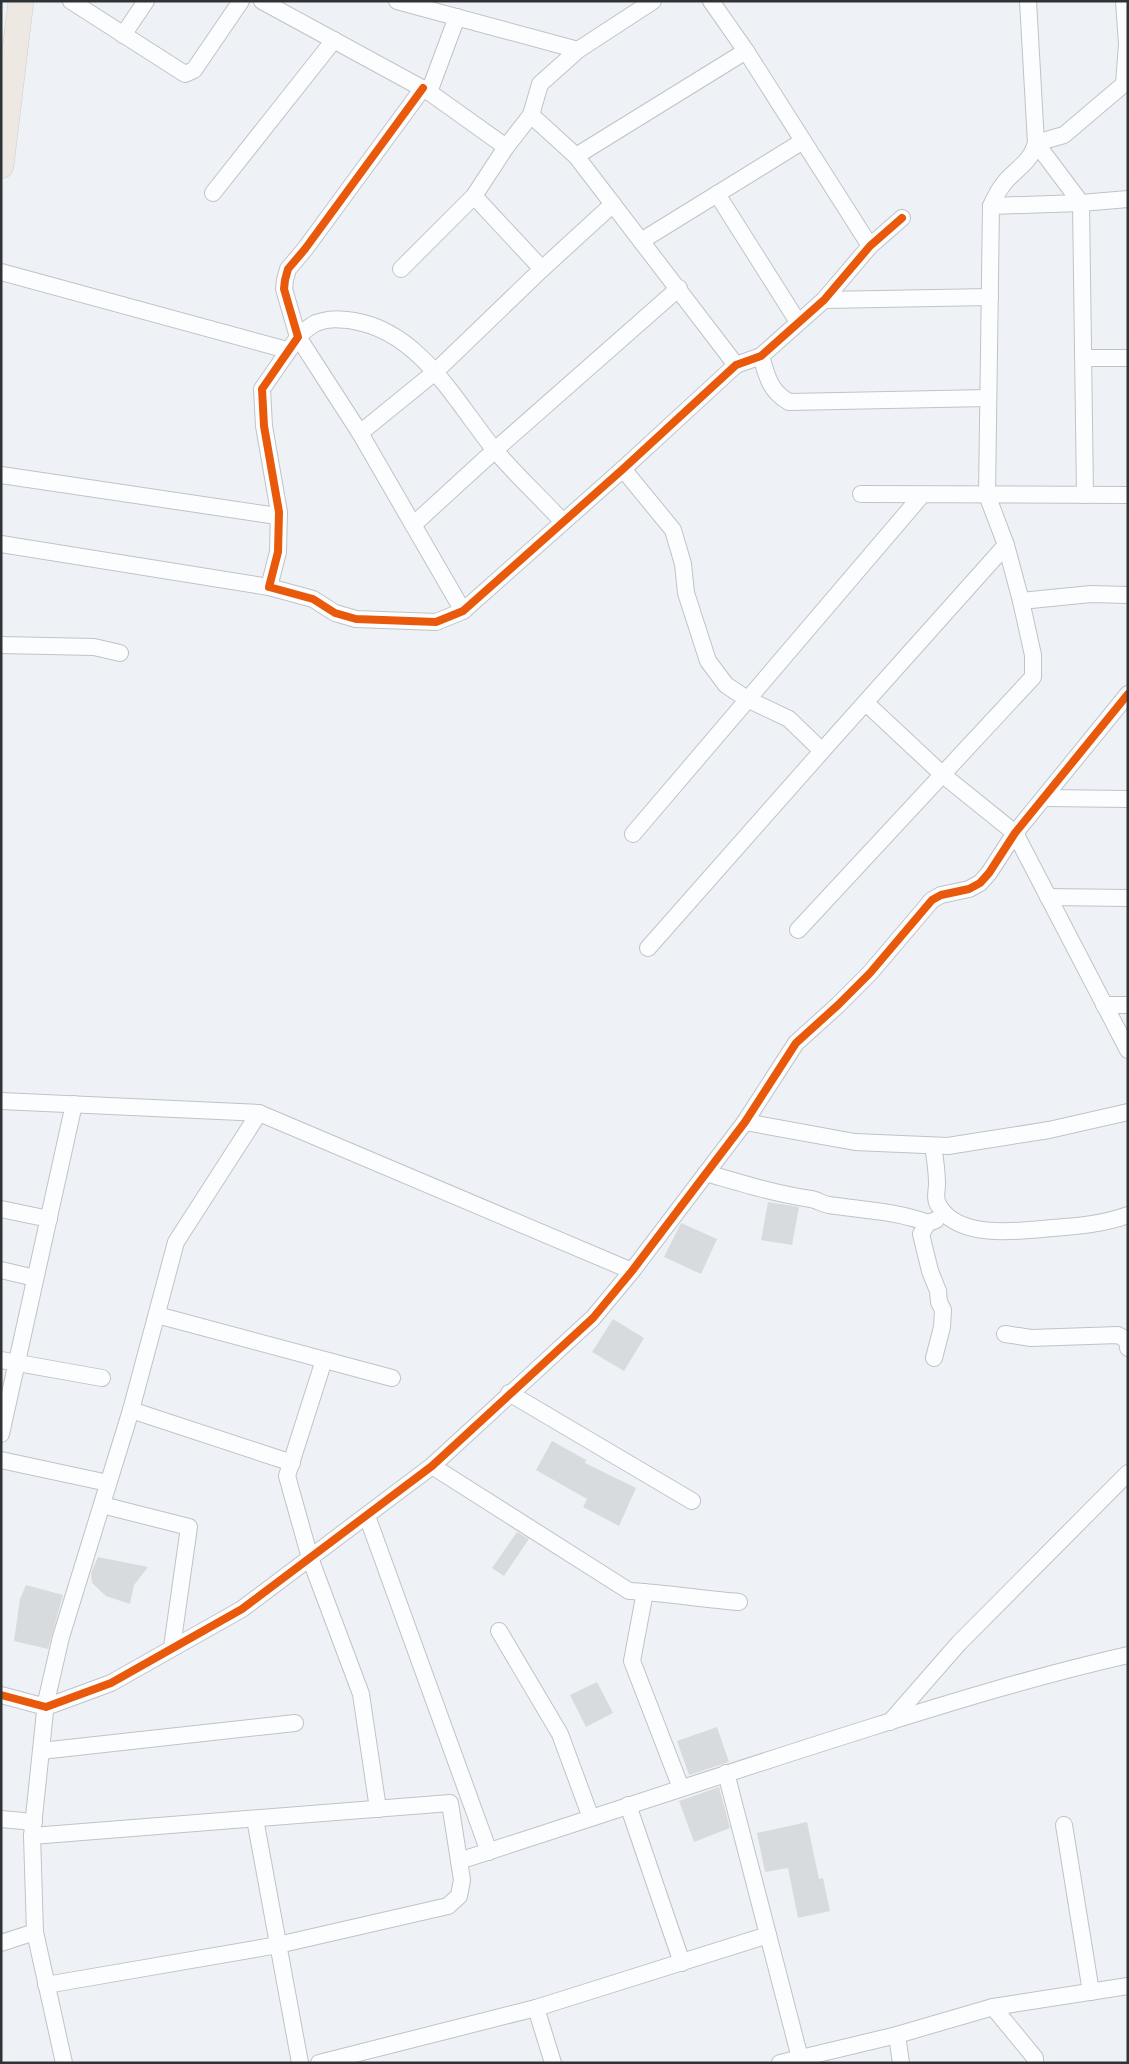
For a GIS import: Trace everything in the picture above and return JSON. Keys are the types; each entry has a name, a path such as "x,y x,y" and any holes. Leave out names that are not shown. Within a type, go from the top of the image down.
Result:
{"main road":[{"path":"2,160 21,1"}],"street":[{"path":"71,1 186,74 194,70 241,1"},
{"path":"123,34 146,1"},
{"path":"262,1 283,6 334,40 426,90 506,147"},
{"path":"397,1 578,50"},
{"path":"401,270 474,196 506,147 531,115 540,84 578,50 653,1"},
{"path":"711,1 746,51 870,246"},
{"path":"798,930 1033,677 1033,656 1021,601 1006,545 987,495 991,206 1005,181 1026,164 1033,153 1036,143 1028,1"},
{"path":"1036,143 1064,135 1124,84 1127,44 1124,1"},
{"path":"457,18 426,90 288,269 284,289 298,337 360,433 463,611"},
{"path":"213,193 334,40"},
{"path":"576,156 746,51"},
{"path":"531,115 576,156 679,288 736,365"},
{"path":"641,241 803,142"},
{"path":"1036,143 1081,203 1085,495"},
{"path":"717,194 798,322"},
{"path":"474,196 542,268"},
{"path":"991,206 1081,203 1128,199"},
{"path":"360,433 436,372 542,268 613,204"},
{"path":"1,544 269,587 312,599 335,613 356,619 436,622 463,611 562,521 623,469 736,365 761,356 824,300 870,246 902,218"},
{"path":"1,272 287,350"},
{"path":"413,525 679,288"},
{"path":"824,300 990,297"},
{"path":"269,587 278,552 277,516 279,512 264,426 262,388 298,337 315,323 336,318 361,322 385,331 412,350 436,372 495,450 562,521"},
{"path":"761,356 767,378 778,395 789,402 988,398"},
{"path":"1083,358 1128,358"},
{"path":"623,469 673,530 683,564 686,593 708,661 726,684 747,699 789,720 822,751"},
{"path":"1,475 277,516"},
{"path":"861,494 1128,495"},
{"path":"633,834 922,495"},
{"path":"648,948 1006,545"},
{"path":"1021,601 1091,594 1128,595"},
{"path":"1,645 94,648 120,653"},
{"path":"1,1695 46,1707 110,1683 242,1609 432,1466 509,1393 593,1318 632,1271 746,1122 796,1043 870,973 932,900 942,895 969,889 980,883 989,873 1015,833 1128,694"},
{"path":"866,703 943,775 1015,833 1128,1050"},
{"path":"1044,798 1128,799"},
{"path":"1048,897 1128,898"},
{"path":"1104,1005 1128,1005"},
{"path":"1,1101 259,1113 632,1271"},
{"path":"1,1434 9,1362 35,1278 74,1104"},
{"path":"746,1122 855,1142 948,1146 1048,1130 1128,1112"},
{"path":"64,2063 35,1932 33,1829 46,1707 61,1637 131,1410 176,1242 259,1113"},
{"path":"933,1146 938,1206 960,1224 974,1229 1001,1232 1093,1226 1128,1215"},
{"path":"706,1173 796,1198 813,1199 828,1205 914,1218 928,1223"},
{"path":"1,1209 48,1219"},
{"path":"934,1358 942,1327 944,1310 939,1302 938,1291 921,1234 928,1223 948,1215"},
{"path":"1,1270 35,1278"},
{"path":"157,1315 392,1378"},
{"path":"1004,1334 1031,1338 1118,1335 1126,1340 1128,1348"},
{"path":"324,1360 287,1476 310,1558 361,1694 378,1809"},
{"path":"9,1362 102,1378"},
{"path":"509,1393 692,1501"},
{"path":"131,1410 292,1463"},
{"path":"1,1460 108,1483"},
{"path":"432,1466 629,1591 739,1602"},
{"path":"890,1722 959,1643 1128,1473"},
{"path":"102,1505 189,1527 172,1647"},
{"path":"367,1516 488,1852"},
{"path":"645,1592 632,1661 681,1788"},
{"path":"499,1631 560,1734 591,1818"},
{"path":"459,1861 726,1773 890,1722 1063,1670 1128,1655"},
{"path":"41,1750 295,1723"},
{"path":"726,1773 800,2058"},
{"path":"1,1819 33,1829 255,1819 450,1803 462,1880 459,1896 448,1906 278,1945 46,1985"},
{"path":"628,1806 682,1963"},
{"path":"255,1819 300,2063"},
{"path":"1064,1825 1091,1992"},
{"path":"1,1943 35,1932"},
{"path":"319,2063 536,2008 768,1935"},
{"path":"780,2063 896,2035 993,2007 1128,1986"},
{"path":"993,2007 1035,2058 1035,2063"},
{"path":"536,2008 553,2063"},
{"path":"896,2035 901,2063"}],"building":[{"path":"768,1202 799,1207 792,1245 761,1240"},
{"path":"681,1223 717,1239 701,1274 664,1257"},
{"path":"613,1319 644,1338 624,1371 592,1352"},
{"path":"552,1441 586,1460 585,1463 636,1488 619,1526 583,1507 587,1499 536,1470"},
{"path":"517,1532 529,1539 504,1576 492,1568"},
{"path":"98,1557 148,1567 134,1585 130,1604 106,1596 92,1583 91,1573"},
{"path":"26,1585 63,1595 48,1649 14,1641 20,1599"},
{"path":"597,1682 613,1713 586,1727 570,1695"},
{"path":"717,1727 729,1762 689,1775 677,1741"},
{"path":"719,1787 730,1828 694,1842 679,1801"},
{"path":"807,1822 819,1879 823,1878 830,1911 798,1918 788,1868 765,1872 757,1833"}],"cycle path":[{"path":"423,88 305,249 288,269 284,289 298,337 262,389 264,426 279,512 278,552 269,587 313,599 335,613 356,619 436,622 463,611 623,469 736,365 761,356 824,300 870,246 902,218"},
{"path":"1,1695 46,1707 111,1683 242,1609 432,1466 593,1318 632,1271 745,1122 796,1043 870,973 932,900 941,895 969,889 980,883 989,873 1015,833 1128,694"}]}
